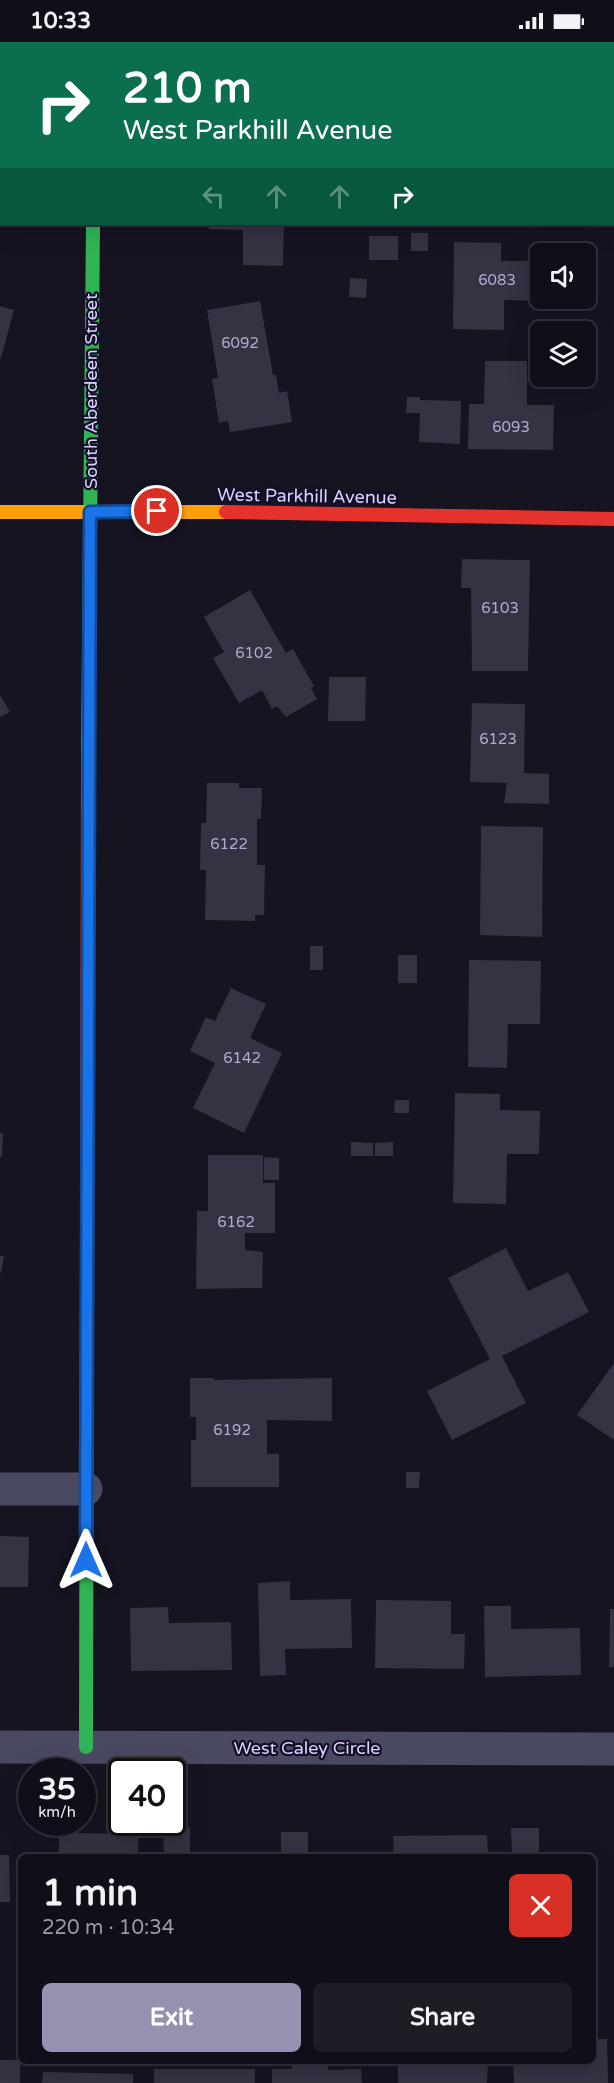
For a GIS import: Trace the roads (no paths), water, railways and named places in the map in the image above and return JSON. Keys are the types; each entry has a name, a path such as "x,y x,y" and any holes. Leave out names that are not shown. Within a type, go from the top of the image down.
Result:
{"street":[{"name":"South Aberdeen Street","path":"86,1747 93,225"},
{"name":"West Parkhill Avenue","path":"0,512 614,519"},
{"path":"0,1489 86,1489"},
{"name":"West Caley Circle","path":"0,1747 614,1749"}]}
